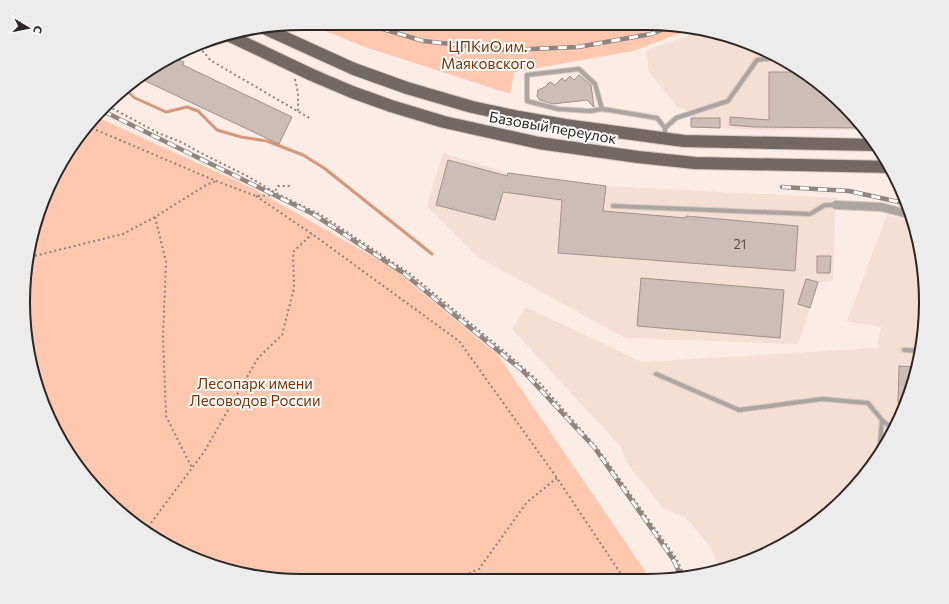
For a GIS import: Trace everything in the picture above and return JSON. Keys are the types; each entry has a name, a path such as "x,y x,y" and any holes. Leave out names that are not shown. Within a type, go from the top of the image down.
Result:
{"main road":[{"name":"Базовый переулок","path":"272,32 354,69 407,88 472,107 519,117 565,125 665,133 703,142 869,145"},
{"name":"Базовый переулок","path":"235,38 312,75 391,106 444,122 539,143 645,158 695,163 883,167"}],"street":[{"path":"836,205 881,207 904,213"}],"lane":[{"path":"602,109 594,84 579,69 526,75 527,101 558,109 590,111 602,109 657,118 665,133 676,118 728,101 757,60 769,59"},
{"path":"613,206 810,214 825,205 836,205"},
{"path":"904,350 915,351"},
{"path":"656,374 739,410 822,399 868,403 882,420 889,426"},
{"path":"880,442 882,420"}],"path":[{"path":"200,50 204,52 210,60 311,120"},
{"path":"295,78 298,93 298,112"},
{"path":"112,108 158,133 181,142 249,177 274,192 321,215 409,273 538,381 598,449 676,558 683,572"},
{"path":"93,128 216,181 256,196 312,234 459,341 556,478 621,574"},
{"path":"34,256 123,234 156,217 206,185 216,181"},
{"path":"256,196 273,195 278,186 292,186"},
{"path":"156,217 166,262 163,337 166,416 192,468"},
{"path":"148,526 204,452 258,358 282,335 294,288 293,252 312,234"},
{"path":"467,574 479,568 527,502 556,478"}],"shaded area":[{"path":"694,34 734,44 783,66 813,86 826,97 858,130 766,130 691,127 691,117 693,117 691,113 682,108 679,109 649,72 646,50"},
{"path":"443,153 508,173 606,186 837,198 835,212 833,280 818,283 798,344 625,338 478,257 427,206"},
{"path":"887,215 906,219 917,266 919,302 917,338 905,389 883,438 863,468 852,481 813,518 783,538 767,546 734,560 718,565 710,546 686,518 663,508 626,462 621,447 512,329 526,307 641,362 877,348 881,327 847,321"}],"green space":[{"name":"ЦПКиО им. Маяковского","path":"323,30 647,30 683,32 633,51 514,72 510,94 362,46"},
{"name":"Лесопарк имени Лесоводов России","path":"101,119 254,189 391,267 498,355 647,574 302,574 266,572 232,565 215,560 182,546 166,538 136,518 97,481 86,468 66,438 44,389 32,338 30,302 32,266 39,232 44,215 66,166 86,136"}],"building":[{"path":"178,60 184,62 183,65 292,117 279,144 144,80"},
{"path":"769,72 792,72 826,97 856,128 755,127 730,125 730,117 769,120"},
{"path":"579,75 591,85 594,107 587,100 553,104 540,100 537,96 538,90 545,87 550,82 555,85 562,78 565,81 570,76 574,80"},
{"path":"691,118 720,118 720,128 691,127"},
{"path":"448,160 507,176 508,173 606,186 603,211 686,218 686,216 798,226 795,271 558,253 562,200 503,192 495,220 436,205"},
{"path":"817,256 831,256 830,273 817,273"},
{"path":"641,278 784,290 780,338 637,326"},
{"path":"806,279 818,282 810,308 798,304"},
{"path":"899,366 911,367 905,389 898,403"}],"waterway":[{"path":"129,92 135,98 166,112 187,107 198,111 217,130 241,137 267,141 303,155 324,168 432,254"}],"railway":[{"path":"386,30 423,41 507,50 578,47 651,34 660,31"},
{"path":"107,113 313,214 402,272 524,372 594,447 673,559 679,572"},
{"path":"782,187 849,191 900,202"}]}
